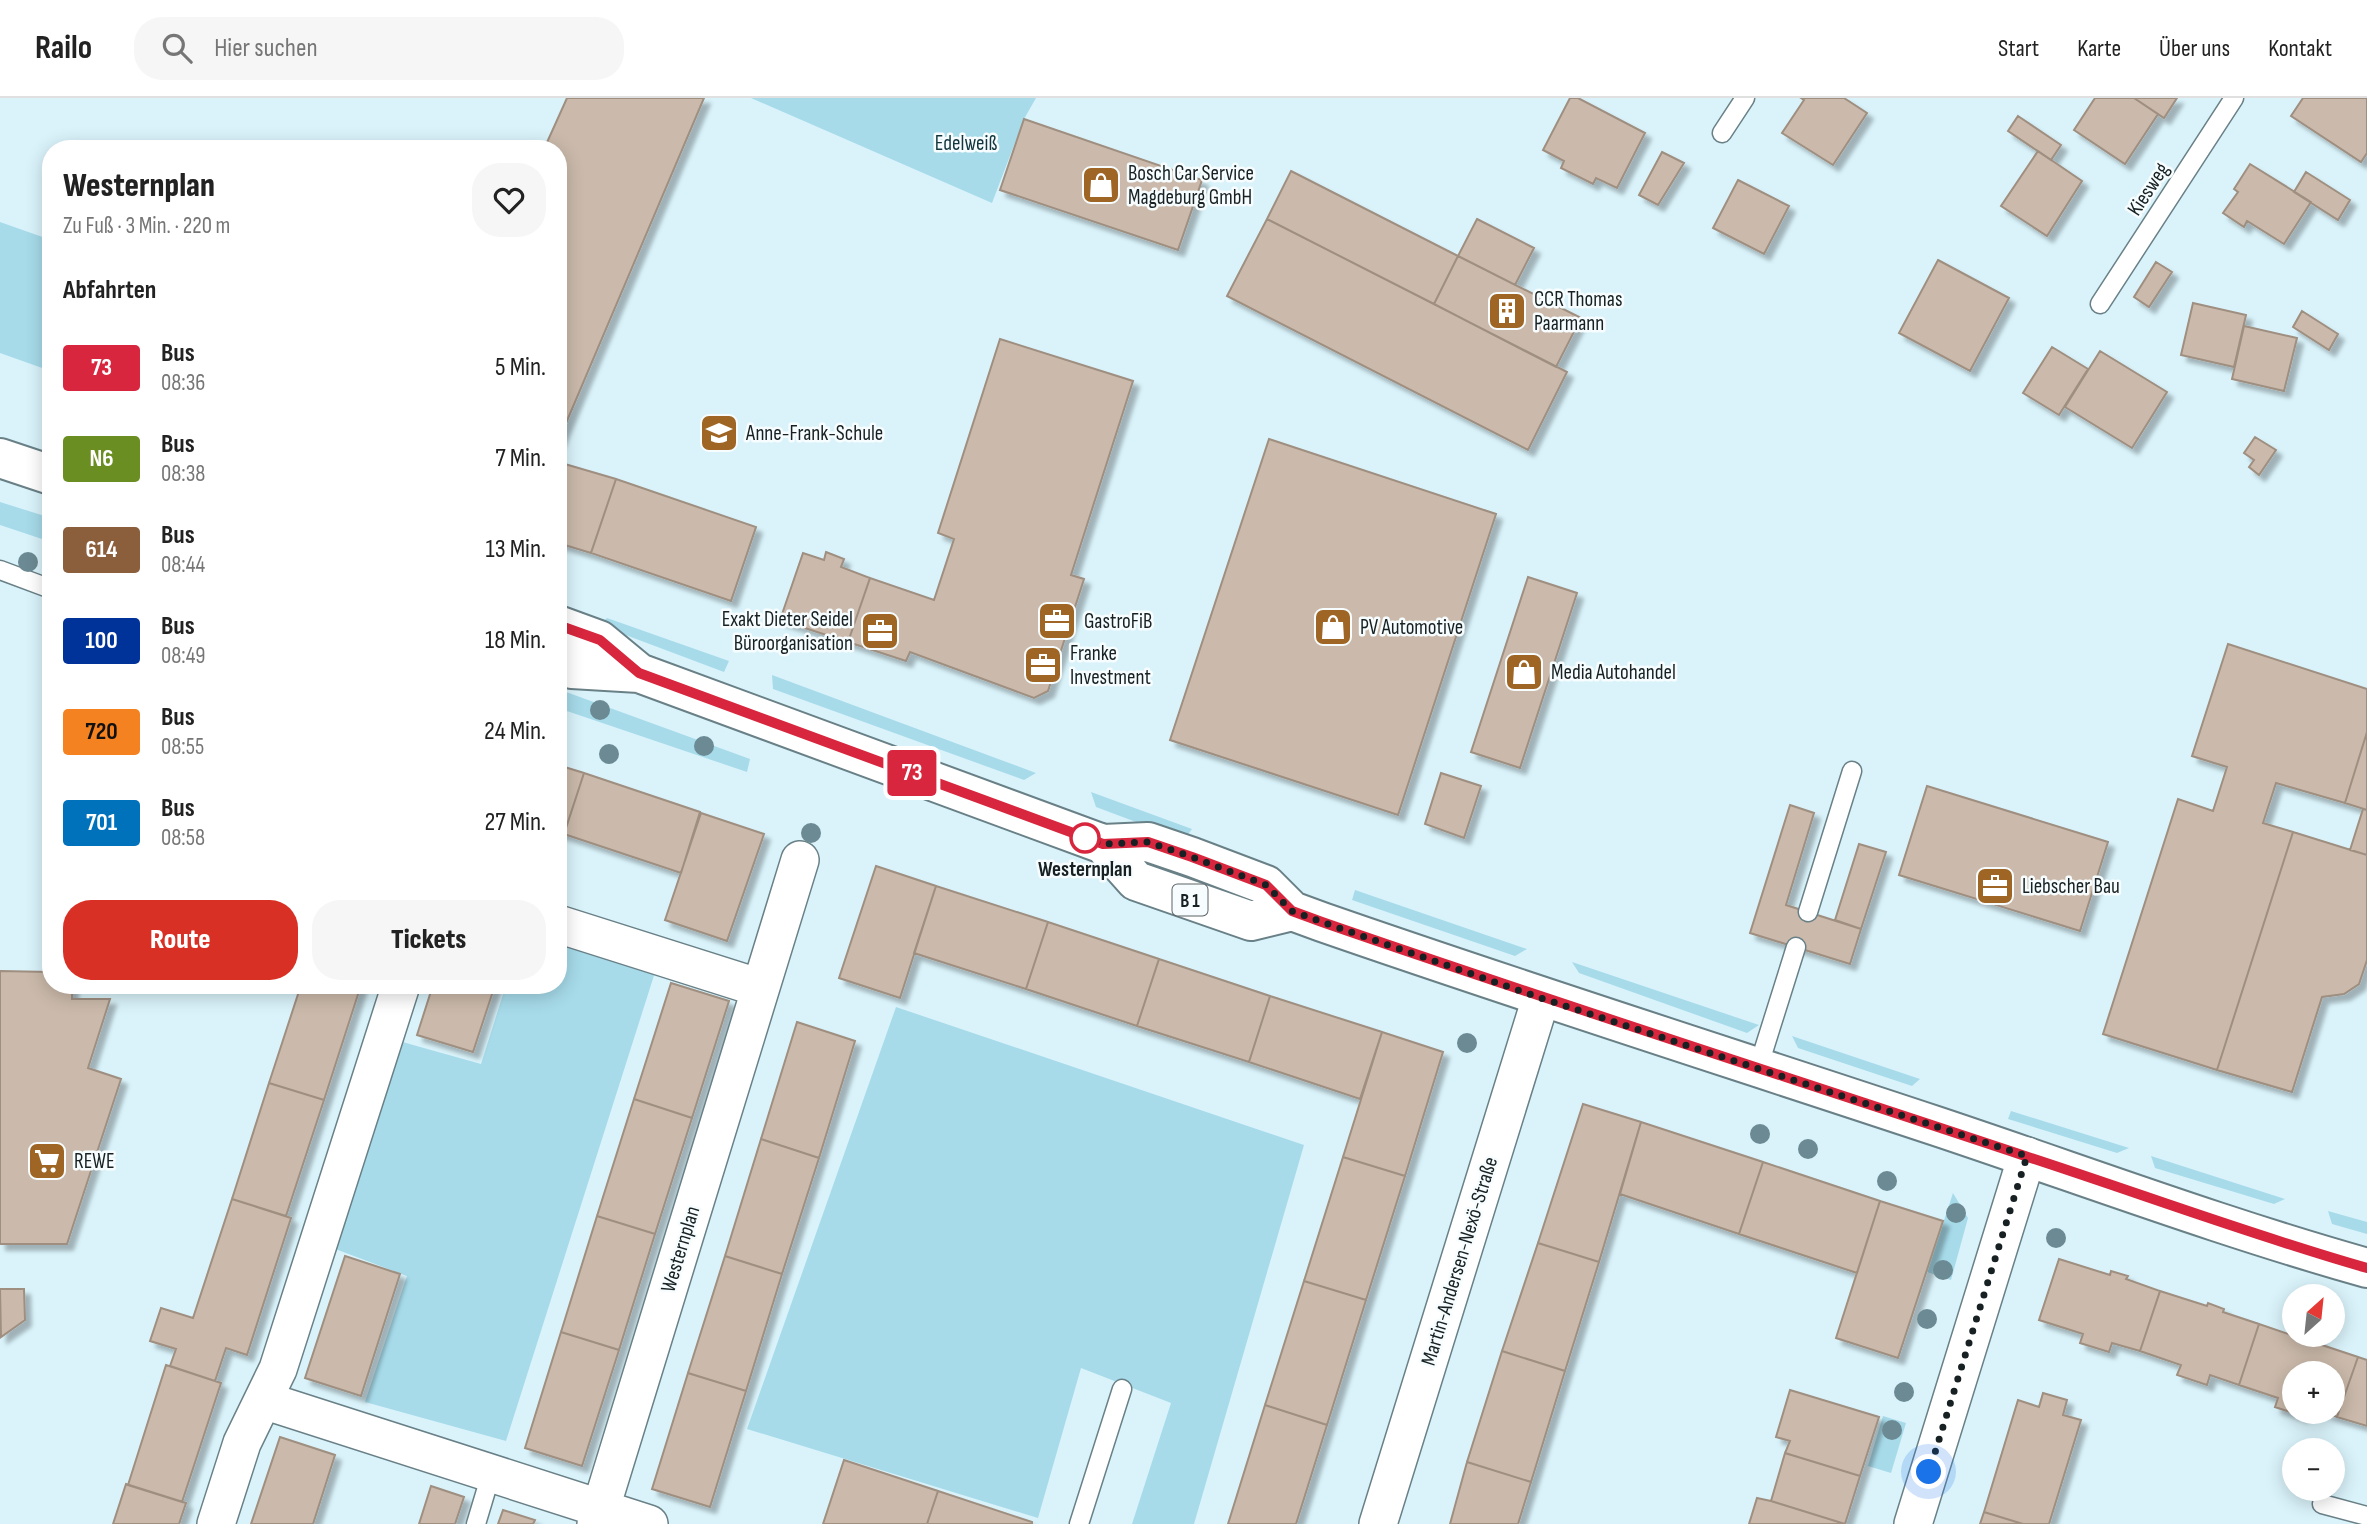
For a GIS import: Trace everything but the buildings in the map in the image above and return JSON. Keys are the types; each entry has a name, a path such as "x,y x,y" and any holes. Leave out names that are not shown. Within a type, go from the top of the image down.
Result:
{"main road":[{"path":"0,458 42,472"},
{"name":"B 1","path":"567,628 600,640 639,673"},
{"name":"B 1","path":"567,668 639,673 1103,844 1136,881 1251,921 1292,911 1541,998 2027,1156 2288,1246 2367,1268"}],"street":[{"name":"Westernplan","path":"599,1516 800,860"},
{"path":"567,927 760,988"},
{"path":"216,1524 242,1443 278,1369 398,994"},
{"name":"Martin-Andersen-Nexö-Straße","path":"1378,1524 1541,998"},
{"path":"1913,1524 2027,1156"},
{"path":"263,1400 491,1474 599,1516 649,1524"}],"lane":[{"path":"1722,133 1745,98"},
{"name":"Kiesweg","path":"2100,304 2234,98"},
{"path":"0,570 42,586"},
{"path":"1808,912 1852,771"},
{"path":"1758,1068 1796,947"},
{"path":"1080,1524 1122,1388"},
{"path":"476,1524 491,1474"},
{"path":"2322,1504 2367,1516"}],"green space":[{"name":"Edelweiß","path":"751,98 1036,98 1024,119 992,203"},
{"path":"0,222 42,237 42,368 0,353"},
{"path":"0,502 42,515 42,539 0,525"},
{"path":"607,618 729,661 724,672 599,625"},
{"path":"772,675 1036,773 1024,780 773,689"},
{"path":"567,692 750,759 747,772 567,711"},
{"path":"1091,792 1192,829 1184,840 1096,807"},
{"path":"1355,890 1527,949 1515,956 1352,900"},
{"path":"567,937 657,966 506,1441 365,1402 407,1276 330,1247 399,1041 481,1064 503,994 567,994"},
{"path":"1572,962 1759,1025 1747,1033 1579,973"},
{"path":"896,1007 1304,1145 1194,1524 1132,1524 1171,1403 1081,1368 1038,1518 747,1429"},
{"path":"1792,1036 1920,1079 1912,1086 1798,1048"},
{"path":"2011,1111 2129,1148 2117,1153 2008,1119"},
{"path":"2151,1156 2285,1199 2274,1204 2155,1168"},
{"path":"1953,1193 1968,1218 1951,1280 1927,1272"},
{"path":"2328,1211 2367,1222 2367,1234 2332,1224"},
{"path":"1883,1416 1906,1423 1891,1473 1868,1466"}],"bus line":[{"name":"73","path":"567,628 600,640 639,673 1103,844 1148,842 1192,857 1266,885 1292,911 1322,922 1541,998 2027,1156 2288,1246 2367,1268"}],"place":[{"name":"Bosch Car Service Magdeburg GmbH","path":"1101,185"},
{"name":"CCR Thomas Paarmann","path":"1507,311"},
{"name":"Anne-Frank-Schule","path":"719,433"},
{"name":"GastroFiB","path":"1057,621"},
{"name":"PV Automotive","path":"1333,627"},
{"name":"Exakt Dieter Seidel Büroorganisation","path":"880,631"},
{"name":"Franke Investment","path":"1043,665"},
{"name":"Media Autohandel","path":"1524,672"},
{"name":"Westernplan","path":"1085,838"},
{"name":"Liebscher Bau","path":"1995,886"},
{"name":"REWE","path":"47,1161"}],"route":[{"path":"1085,838 1103,844 1148,842 1266,885 1292,911 1322,922 1541,998 2027,1156 1929,1472"}]}
